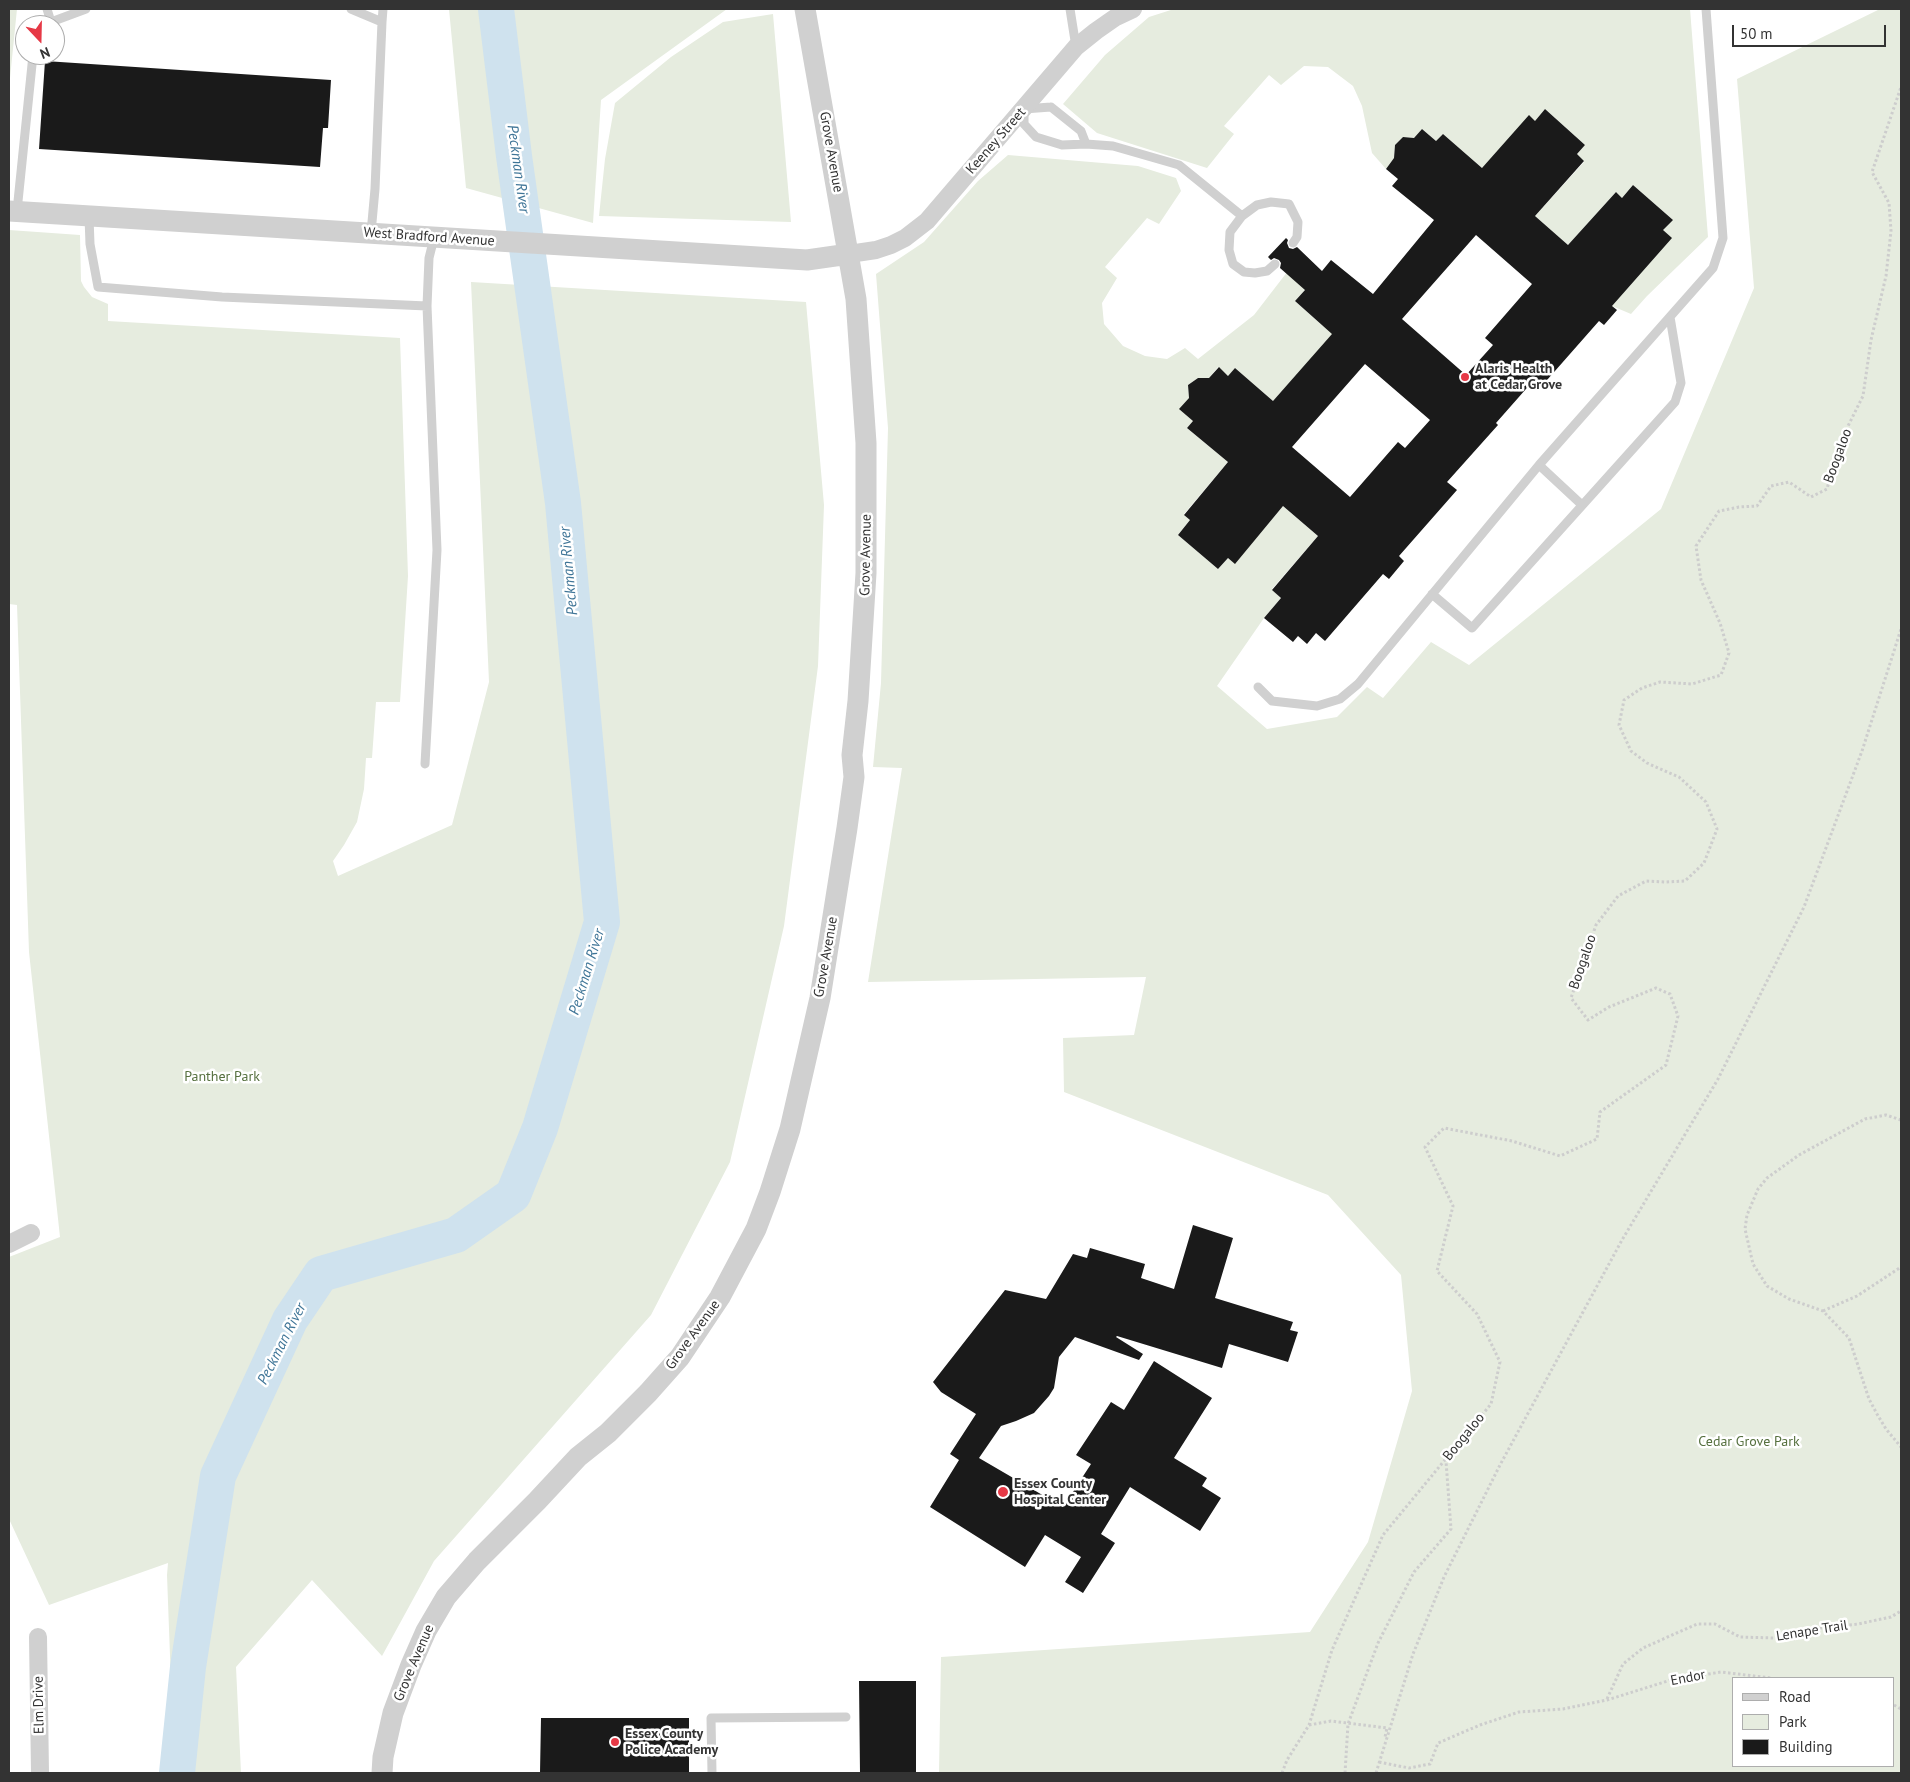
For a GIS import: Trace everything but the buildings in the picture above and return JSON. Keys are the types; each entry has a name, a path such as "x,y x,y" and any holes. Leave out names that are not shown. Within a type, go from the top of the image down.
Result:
{"street":[{"name":"Grove Avenue","path":"382,1773 393,1714 402,1689 426,1631 446,1597 484,1554 578,1457 608,1433 648,1394 680,1357 720,1297 756,1229 790,1129 820,998 854,777 852,755 864,617 867,498 862,372 856,299 805,9"},
{"name":"Keeney Street","path":"849,254 876,250 891,245 917,230 928,221 1076,47 1109,22 1133,9"},
{"name":"West Bradford Avenue","path":"13,212 807,260 849,254"},
{"path":"9,1244 31,1233"},
{"name":"Elm Drive","path":"38,1637 40,1773"}],"lane":[{"path":"65,18 86,9"},
{"path":"351,9 382,22"},
{"path":"371,233 375,189 383,9"},
{"path":"1070,9 1076,47"},
{"path":"1258,687 1272,700 1317,706 1340,699 1358,684 1540,465 1713,268 1722,238 1706,9"},
{"path":"13,212 32,65"},
{"path":"1086,144 1081,131 1051,107 1024,110 1024,124 1036,137 1062,146 1086,144 1113,146 1179,164 1242,216"},
{"path":"1275,264 1267,271 1256,273 1244,272 1233,264 1229,250 1230,232 1242,216 1257,206 1271,202 1289,204 1298,222 1297,237 1293,243"},
{"path":"89,216 90,244 98,287 222,297 426,306"},
{"path":"425,764 437,550 430,357 426,306 428,258 434,237"},
{"path":"1432,594 1472,628 1675,402 1681,383 1670,317"},
{"path":"1540,465 1582,505"},
{"path":"712,1773 711,1718 846,1717"}],"path":[{"name":"Boogaloo","path":"1282,1773 1309,1725 1332,1650 1383,1535 1491,1404 1500,1362 1477,1314 1438,1271 1453,1206 1424,1147 1444,1128 1512,1141 1560,1156 1597,1139 1600,1112 1666,1065 1678,1016 1670,994 1656,988 1608,1007 1588,1020 1571,998 1596,925 1618,896 1646,880 1665,882 1685,881 1704,863 1717,829 1706,802 1679,777 1647,764 1631,751 1619,725 1624,700 1642,688 1660,682 1692,684 1721,675 1729,653 1720,623 1701,580 1696,546 1719,511 1757,506 1771,486 1789,482 1811,497 1827,489 1839,444 1863,396 1871,340 1886,276 1891,231 1889,203 1872,172 1901,87"},
{"path":"1379,1762 1413,1654 1444,1577 1500,1465 1622,1240 1718,1079 1804,907 1862,751 1901,629"},
{"path":"1901,1120 1886,1115 1875,1116 1857,1123 1798,1155 1767,1178 1752,1201 1745,1229 1753,1264 1767,1286 1789,1299 1823,1311 1849,1338 1869,1399 1886,1429 1901,1447"},
{"path":"1823,1311 1857,1296 1901,1267"},
{"path":"1345,1773 1348,1724 1378,1643 1414,1572 1450,1529 1446,1460"},
{"name":"Lenape Trail","path":"1607,1700 1623,1664 1643,1648 1697,1624 1714,1624 1740,1637 1774,1638 1821,1628 1858,1624 1891,1617 1901,1611"},
{"name":"Endor","path":"1379,1762 1409,1768 1430,1764 1438,1743 1480,1725 1520,1712 1563,1709 1607,1700 1671,1680 1721,1672 1763,1677"},
{"path":"1309,1725 1331,1721 1387,1728 1376,1773"}],"green space":[{"path":"9,9 17,9 15,15 9,88"},
{"path":"449,9 727,9 601,100 593,223 466,188"},
{"path":"1174,9 1690,9 1708,237 1631,314 1612,306 1672,219 1633,185 1622,198 1616,192 1568,245 1535,216 1584,162 1577,154 1585,145 1545,109 1535,121 1482,168 1443,134 1436,141 1422,129 1414,138 1403,137 1395,145 1394,158 1386,169 1372,153 1362,106 1353,86 1328,67 1304,66 1281,85 1269,75 1224,126 1234,134 1207,168 1097,133 1063,104 1105,55 1149,17"},
{"name":"Cedar Grove Park","path":"1880,9 1901,9 1901,1773 939,1773 941,1657 1310,1632 1368,1542 1412,1391 1401,1275 1328,1195 1064,1092 1063,1038 1134,1035 1146,977 868,982 902,768 873,767 881,683 888,428 876,274 924,242 978,181 1008,155 1138,166 1176,178 1181,191 1159,224 1147,218 1105,267 1117,278 1102,303 1104,324 1123,346 1145,356 1167,359 1185,348 1198,359 1254,315 1291,267 1310,284 1295,301 1323,326 1337,330 1273,401 1235,368 1228,376 1218,367 1209,378 1198,378 1188,385 1189,398 1180,409 1193,421 1187,428 1228,462 1184,514 1190,520 1178,535 1218,569 1228,558 1235,563 1283,506 1318,536 1272,589 1281,598 1264,618 1217,686 1267,729 1337,717 1367,687 1383,698 1431,642 1469,665 1661,509 1754,288 1737,79"},
{"path":"773,14 791,222 599,216 605,159 615,103 671,57 723,22"},
{"name":"Panther Park","path":"9,230 80,235 81,281 92,297 108,304 108,321 400,338 408,576 400,702 376,702 372,758 366,758 364,789 357,822 333,861 338,876 452,825 489,682 471,282 806,302 824,505 818,666 784,926 730,1162 651,1315 434,1561 382,1656 312,1580 236,1667 241,1773 167,1773 174,1764 168,1563 49,1605 9,1519 9,1257 60,1237 29,952 17,605 9,604"}],"waterway":[{"name":"Peckman River","path":"177,1773 188,1667 218,1476 290,1320 321,1274 456,1235 513,1195 540,1128 602,922 563,503 514,156 496,9"}],"place":[{"name":"Alaris Health at Cedar Grove","path":"1465,377"},
{"name":"Essex County Hospital Center","path":"1003,1492"},
{"name":"Essex County Police Academy","path":"615,1742"}]}
